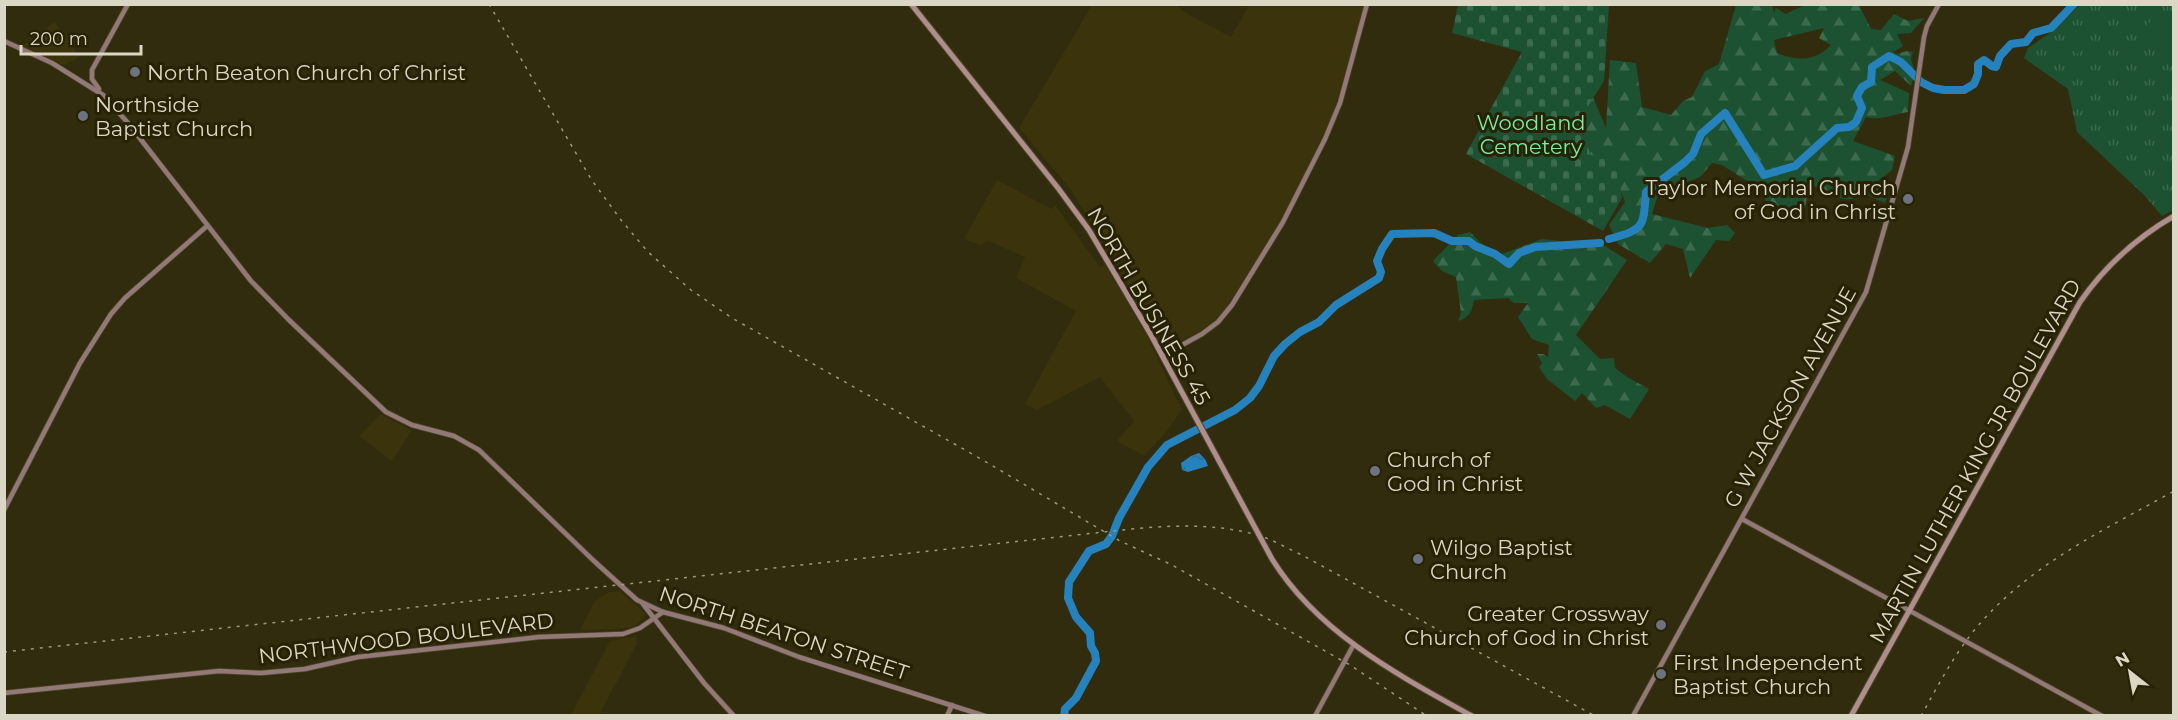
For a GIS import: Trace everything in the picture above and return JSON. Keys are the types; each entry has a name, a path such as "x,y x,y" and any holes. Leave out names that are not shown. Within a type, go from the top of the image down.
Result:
{"main road":[{"name":"NORTH BUSINESS 45","path":"911,4 1089,230 1162,356 1272,559 1295,591 1314,611 1354,644 1412,683 1472,716"},
{"name":"MARTIN LUTHER KING JR BOULEVARD","path":"1851,716 2080,302 2104,271 2127,249 2174,216"}],"street":[{"path":"103,95 91,74 128,4"},
{"path":"1162,356 1202,334 1218,322 1232,305 1283,222 1340,103 1367,4"},
{"name":"G W JACKSON AVENUE","path":"1633,716 1866,292 1908,147 1927,26 1939,4"},
{"name":"NORTH BEATON STREET","path":"4,41 52,63 103,95 128,123 262,293 386,412 412,425 454,436 479,450 591,558 641,602 663,612 724,628 799,657 985,716"},
{"path":"4,510 80,363 111,314 125,298 207,226"},
{"path":"1742,519 2102,716"},
{"path":"641,602 704,683 734,716"},
{"name":"NORTHWOOD BOULEVARD","path":"4,693 219,671 261,673 305,669 358,657 539,637 623,634 640,628 663,612"},
{"path":"1315,716 1354,644"},
{"path":"946,716 952,705"}],"shaded area":[{"path":"1092,5 1176,5 1186,13 1231,37 1249,5 1365,5 1333,114 1294,196 1269,240 1226,309 1204,329 1166,348 1072,191 1019,128"},
{"path":"55,22 80,57 64,65 22,46"},
{"path":"997,180 1052,209 1055,205 1100,267 1105,265 1147,336 1182,410 1144,456 1117,441 1134,421 1100,377 1037,410 1025,404 1076,311 1016,278 1025,257 988,241 980,245 964,239"},
{"path":"380,414 412,430 392,461 359,436"},
{"path":"620,591 646,614 639,623 632,627 619,629 580,630 595,601 609,592"},
{"path":"636,636 637,644 599,715 571,715 610,641"}],"green space":[{"name":"Woodland Cemetery","path":"1458,5 1609,5 1604,81 1578,122 1591,155 1616,160 1622,198 1603,231 1466,154 1522,52 1452,33"},
{"path":"1736,5 1772,5 1774,13 1776,8 1786,14 1805,5 1859,5 1871,29 1881,30 1894,14 1908,21 1924,18 1911,33 1897,34 1903,46 1895,51 1892,50 1896,54 1913,52 1911,59 1915,73 1911,86 1895,71 1880,80 1909,93 1908,112 1881,118 1866,117 1853,141 1895,156 1892,170 1874,184 1889,192 1885,203 1865,194 1855,198 1841,198 1817,187 1809,186 1805,208 1793,211 1778,210 1765,199 1771,186 1752,184 1722,165 1712,163 1700,177 1666,191 1657,198 1652,214 1708,228 1727,225 1735,233 1729,241 1716,240 1690,278 1683,249 1666,244 1650,263 1618,244 1609,225 1625,202 1609,161 1591,158 1577,118 1589,88 1606,128 1610,60 1636,63 1642,107 1671,115 1683,101 1692,97 1705,71 1719,64","holes":["1824,28 1819,38 1831,45 1819,55 1806,58 1792,58 1777,53 1774,40"]},
{"path":"2080,5 2173,5 2173,210 2162,216 2146,197 2077,132 2068,89 2024,58 2028,48 2050,33"},
{"path":"2173,11 2173,57 2156,41 2146,25 2159,16"},
{"path":"2080,29 2089,34 2078,54 2069,48"},
{"path":"1470,232 1482,244 1502,254 1542,239 1605,246 1627,260 1576,335 1600,359 1614,358 1615,368 1649,389 1630,419 1605,405 1596,408 1582,393 1575,401 1547,379 1539,367 1542,363 1537,354 1548,357 1549,345 1532,339 1518,317 1528,303 1514,303 1508,298 1474,300 1470,313 1458,321 1461,313 1456,277 1442,271 1433,261 1458,235"}],"water":[{"path":"1199,453 1208,466 1188,472 1182,470 1181,463"}],"waterway":[{"path":"1609,239 1630,232 1640,225 1646,192 1685,162 1693,154 1701,134 1725,113 1764,175 1795,166 1837,128 1849,127 1856,122 1862,108 1857,96 1862,87 1871,82 1872,67 1889,56 1901,62 1921,82 1933,88 1964,90 1974,84 1978,74 1978,64 1984,60 1996,67 2000,56 2011,44 2026,42 2033,33 2051,28 2074,4"},
{"path":"1064,716 1065,709 1076,698 1096,661 1090,633 1076,617 1068,598 1069,582 1089,551 1106,544 1112,536 1119,518 1148,467 1167,445 1235,410 1250,398 1259,386 1274,356 1285,344 1300,332 1319,322 1336,305 1379,278 1381,272 1377,261 1392,234 1434,233 1452,241 1469,241 1509,264 1519,253 1535,247 1600,243"}],"railway":[{"path":"489,4 591,179 648,252 691,290 732,318 981,459 1120,541 1172,565 1350,665 1427,716"},
{"path":"1921,716 1966,641 2005,598 2049,563 2174,491"},
{"path":"4,652 1122,530 1196,526 1233,530 1269,539 1595,716"}],"place":[{"name":"North Beaton Church of Christ","path":"135,72"},
{"name":"Northside Baptist Church","path":"83,116"},
{"name":"Taylor Memorial Church of God in Christ","path":"1908,199"},
{"name":"Church of God in Christ","path":"1375,471"},
{"name":"Wilgo Baptist Church","path":"1418,559"},
{"name":"Greater Crossway Church of God in Christ","path":"1661,625"},
{"name":"First Independent Baptist Church","path":"1661,674"}]}
